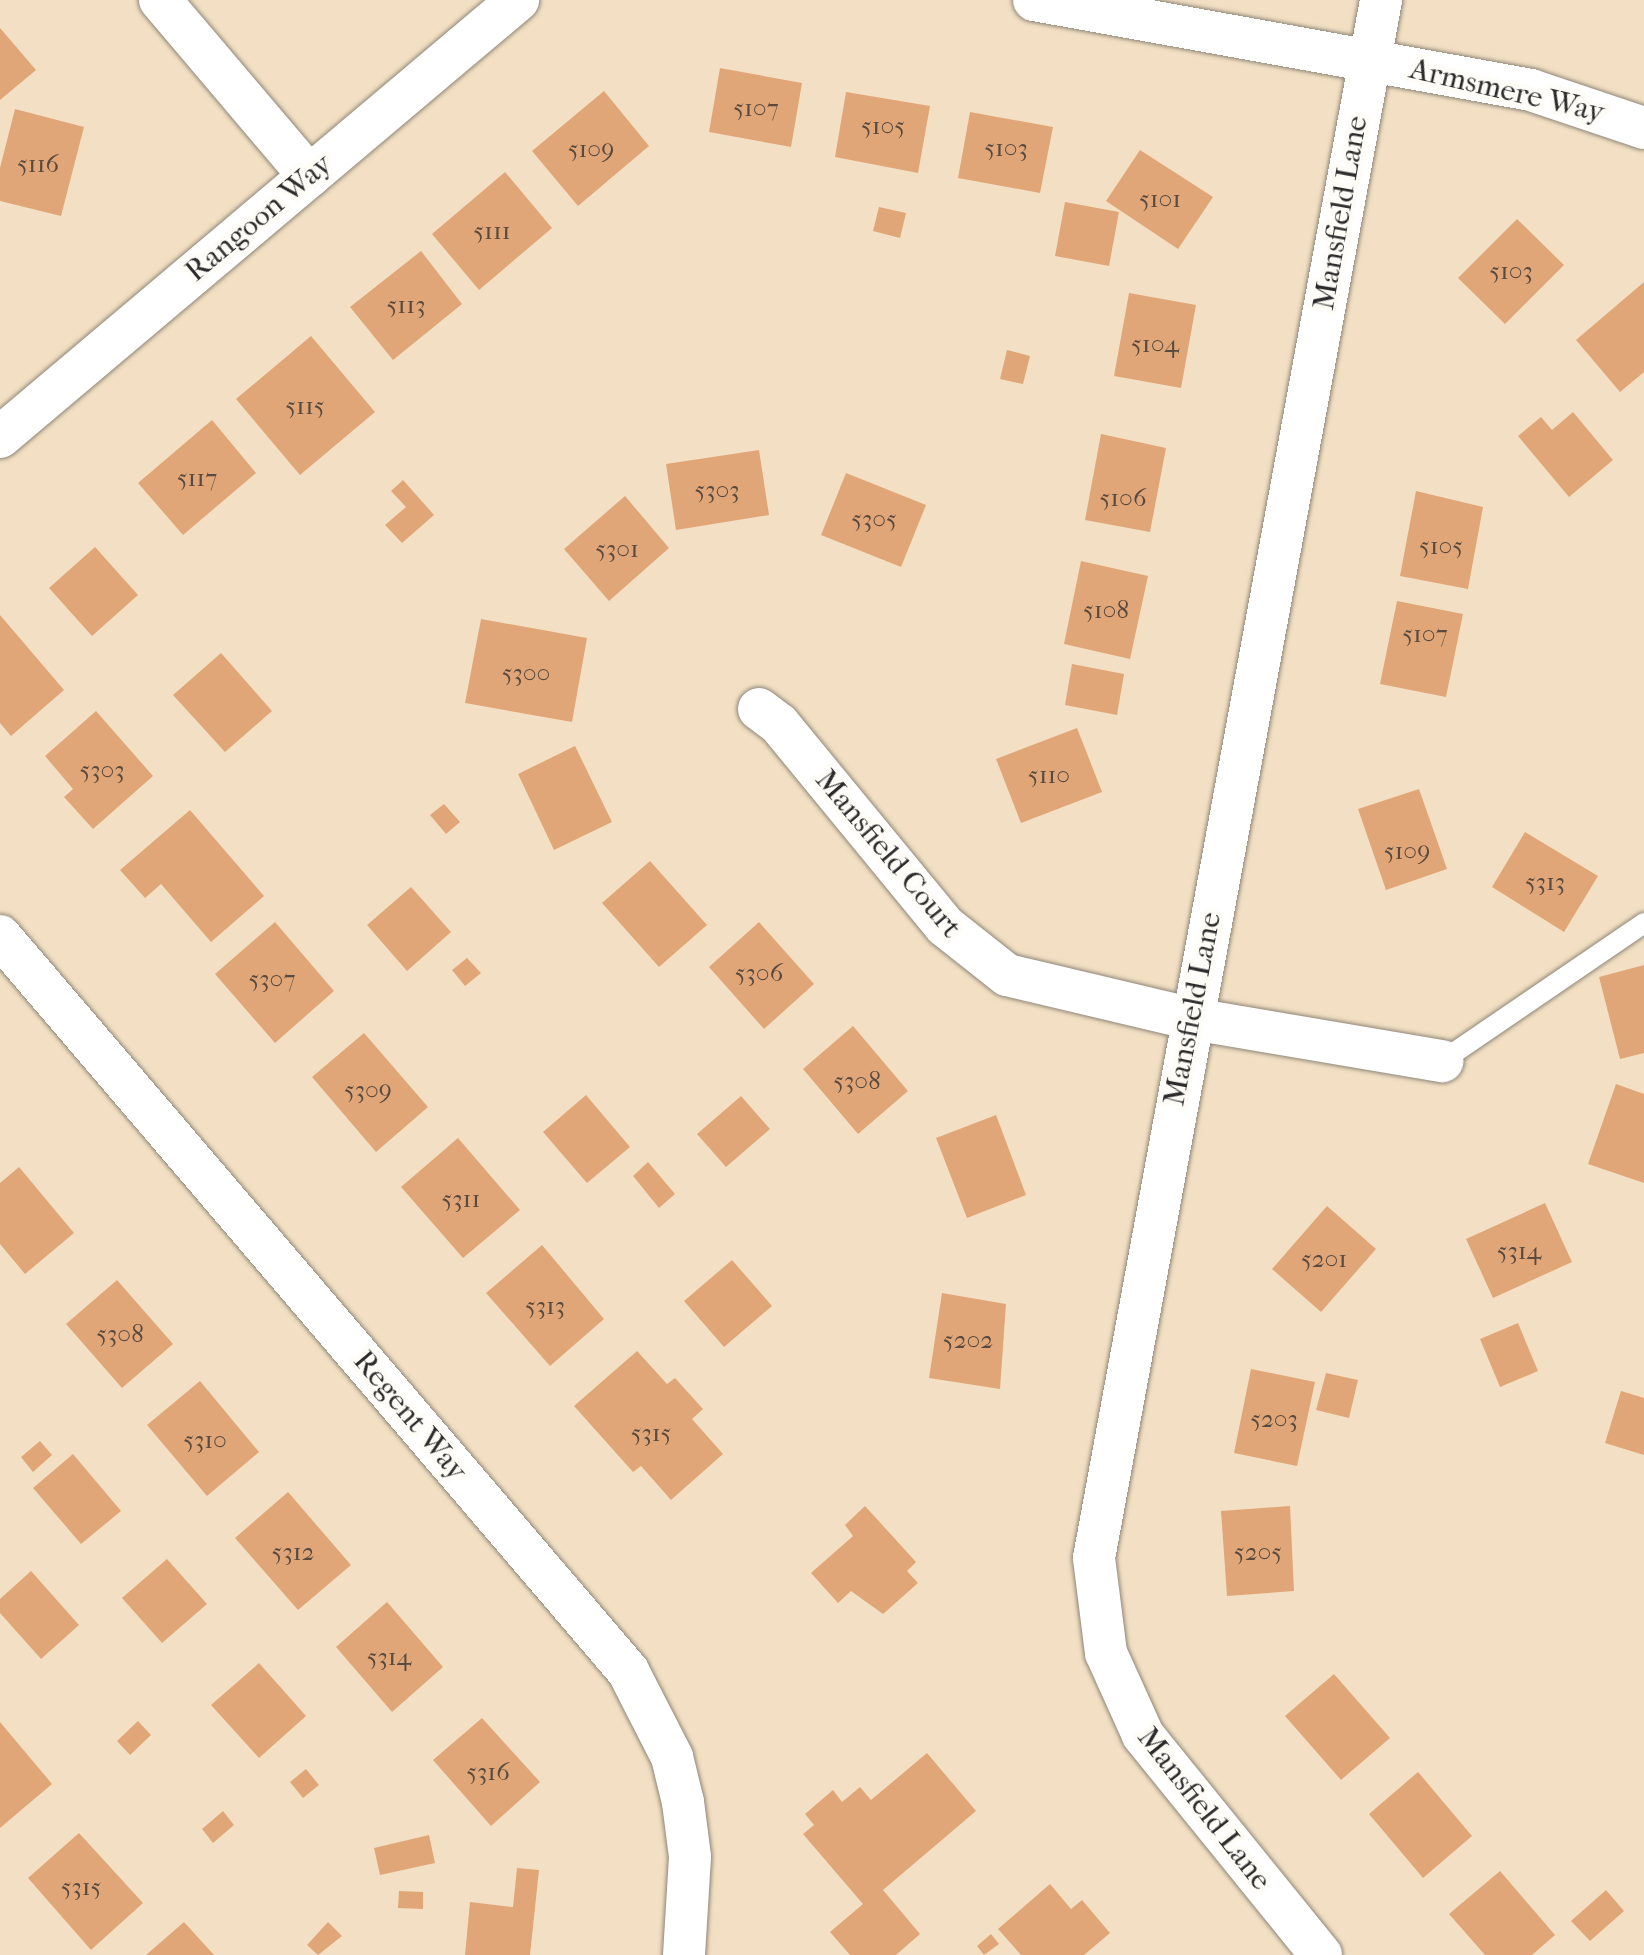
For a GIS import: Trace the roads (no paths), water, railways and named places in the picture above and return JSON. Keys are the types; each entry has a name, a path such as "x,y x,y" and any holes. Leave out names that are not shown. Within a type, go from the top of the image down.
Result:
{"street":[{"path":"160,0 309,176"},
{"name":"Rangoon Way","path":"0,437 518,0"},
{"path":"1034,0 1369,60"},
{"name":"Mansfield Lane","path":"1321,1955 1143,1735 1106,1653 1097,1606 1098,1521 1381,0"},
{"name":"Armsmere Way","path":"1369,60 1530,90 1644,128"},
{"name":"Mansfield Court","path":"759,709 779,724 978,959 1023,980 1193,1018 1442,1061"},
{"name":"Regent Way","path":"0,936 628,1671 672,1758 683,1802 690,1857 684,1955"}],"lane":[{"path":"1442,1061 1644,923"}]}
